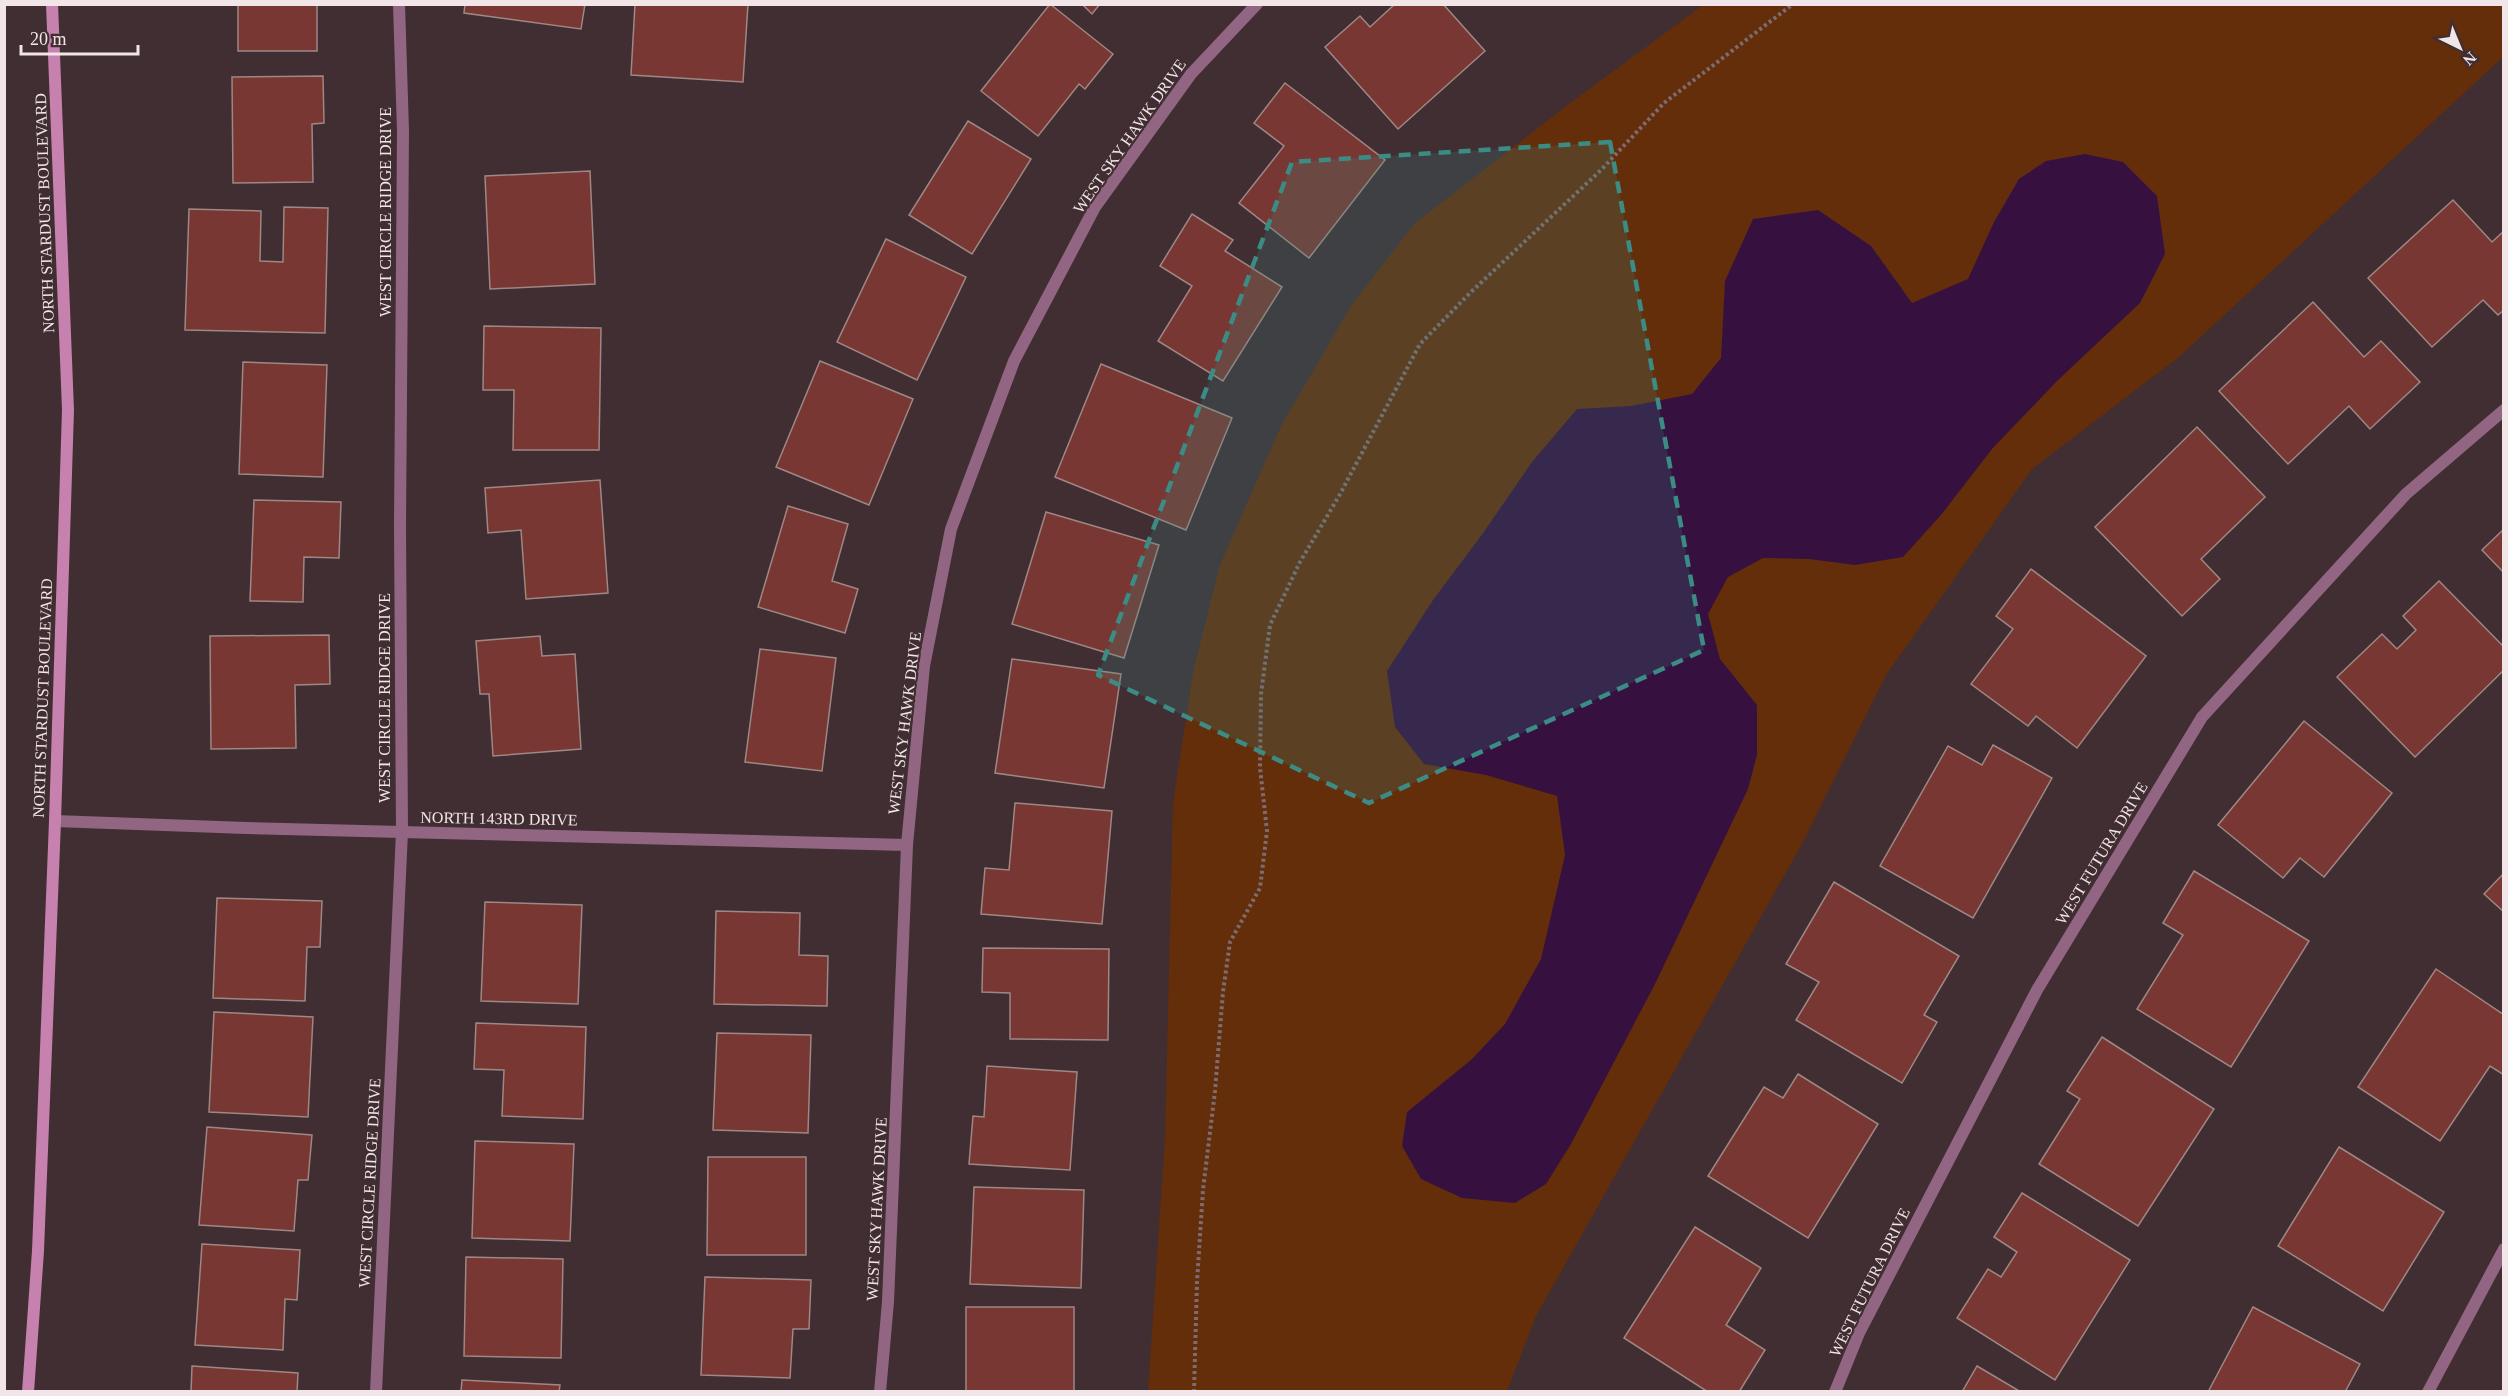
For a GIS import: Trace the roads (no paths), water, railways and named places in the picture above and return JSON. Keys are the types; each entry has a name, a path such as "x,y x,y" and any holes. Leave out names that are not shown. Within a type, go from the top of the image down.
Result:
{"street":[{"name":"NORTH STARDUST BOULEVARD","path":"28,1392 38,1251 68,410 52,4"},
{"name":"WEST CIRCLE RIDGE DRIVE","path":"376,1392 402,832 400,514 403,131 399,4"},
{"name":"WEST SKY HAWK DRIVE","path":"880,1392 892,1231 907,844 924,666 951,529 1014,361 1095,207 1191,74 1257,4"},
{"name":"WEST FUTURA DRIVE","path":"1835,1392 1859,1333 2037,990 2202,717 2406,494 2504,410"},
{"name":"NORTH 143RD DRIVE","path":"55,821 907,844"},
{"path":"2428,1392 2504,1249"}]}
